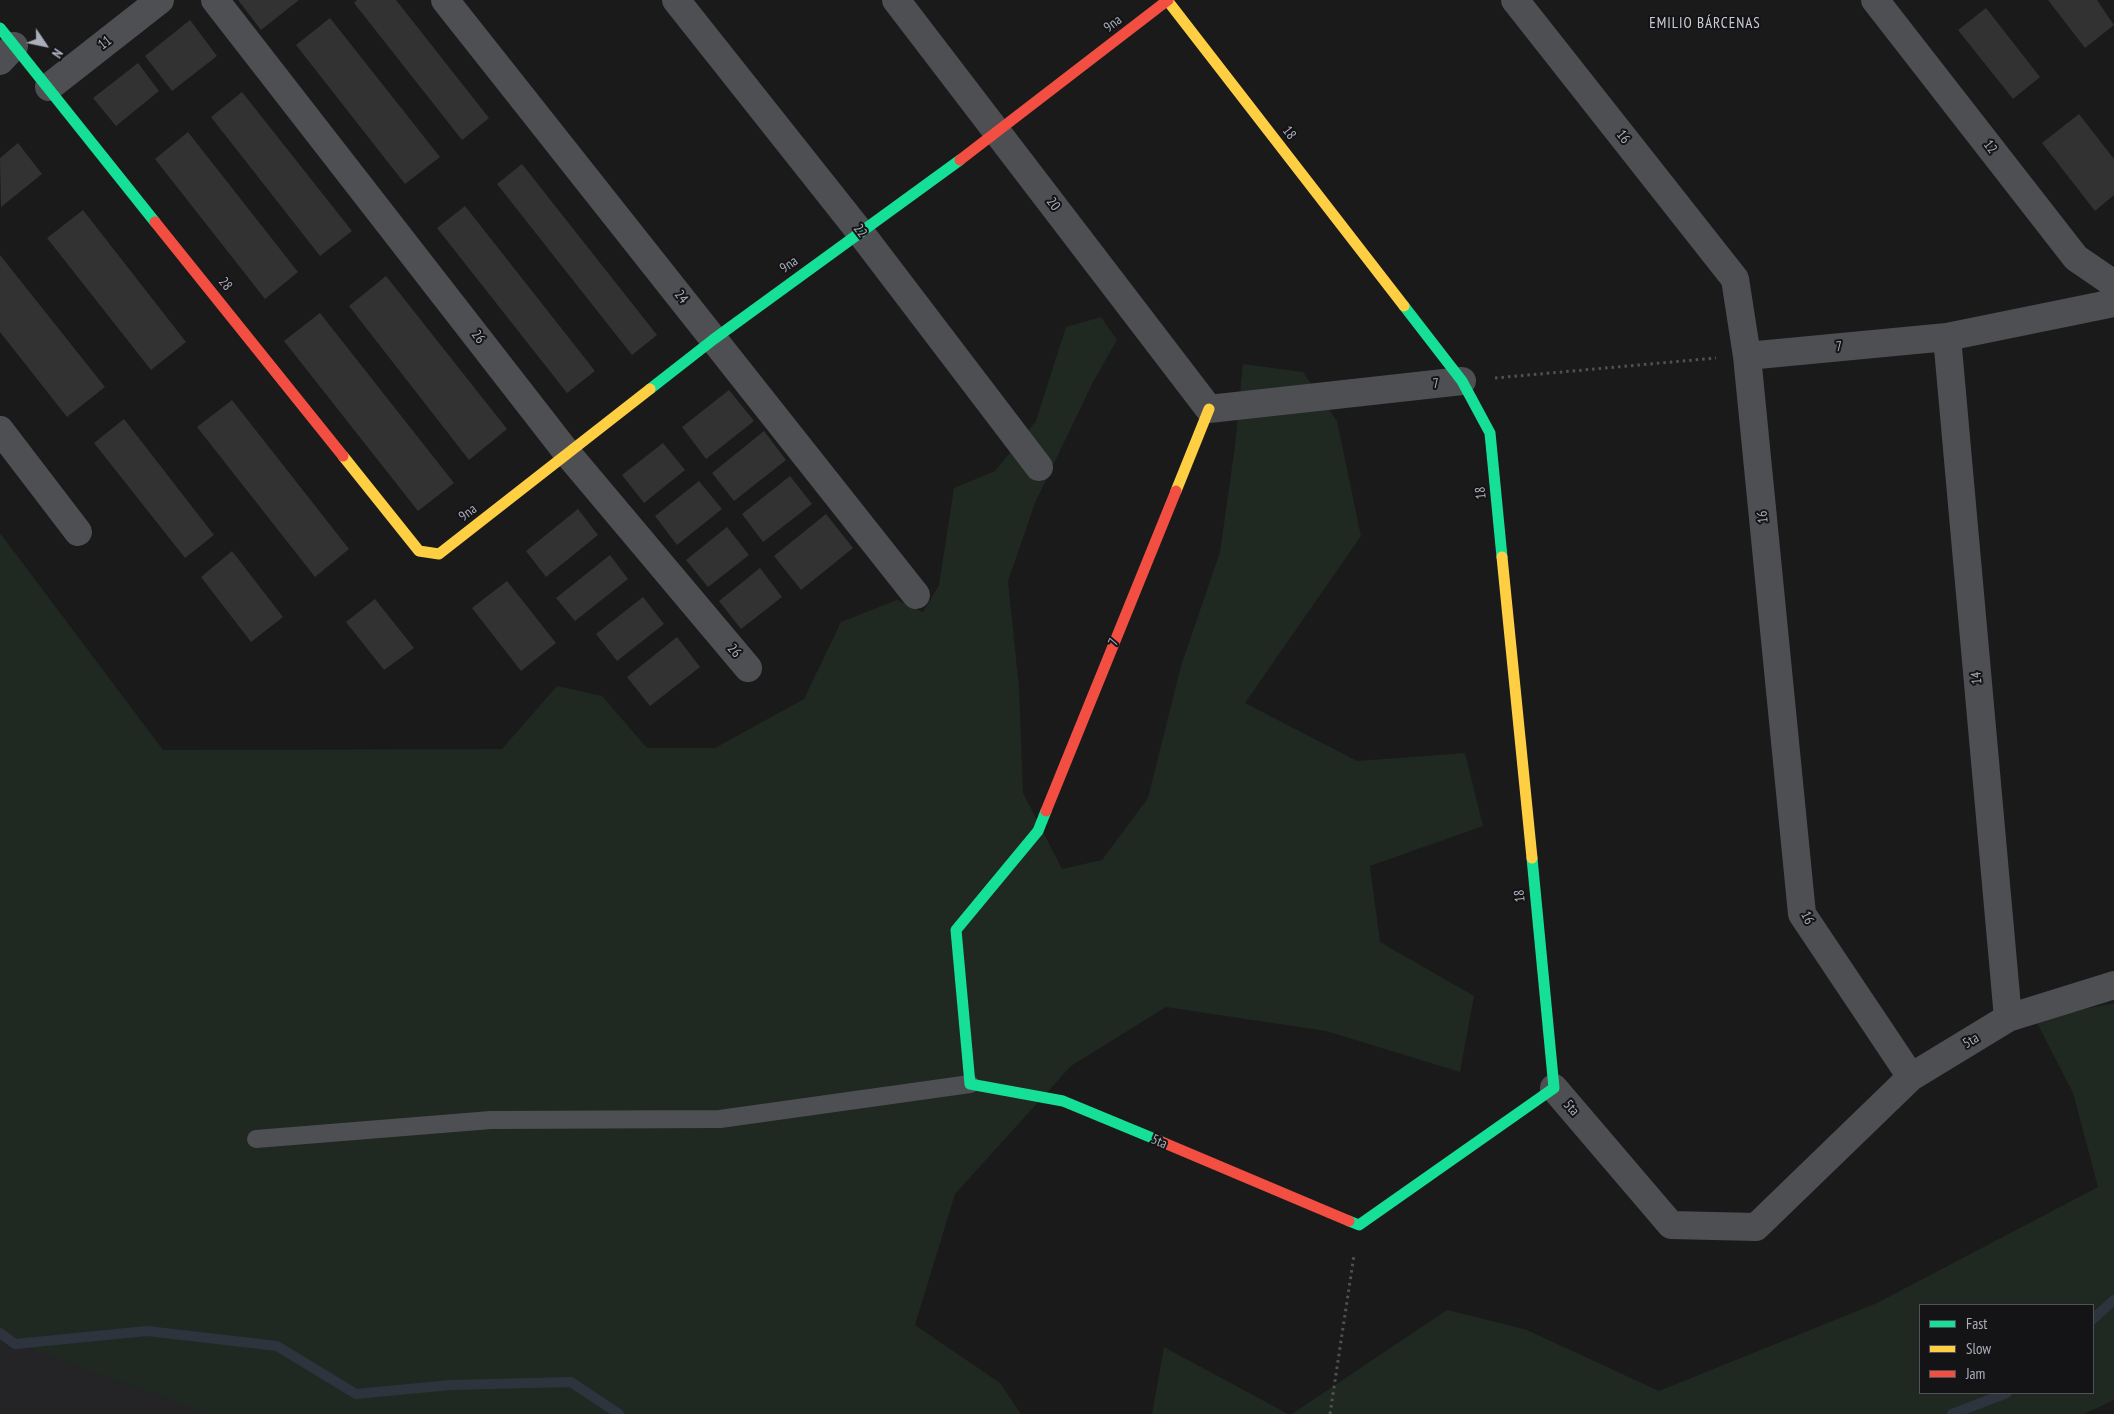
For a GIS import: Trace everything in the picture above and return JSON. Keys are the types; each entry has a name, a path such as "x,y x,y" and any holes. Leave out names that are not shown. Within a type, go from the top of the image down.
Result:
{"street":[{"name":"11","path":"49,87 160,0"},
{"name":"26","path":"216,0 568,454 748,668"},
{"name":"24","path":"445,0 916,595"},
{"name":"22","path":"676,0 860,232 1039,467"},
{"name":"20","path":"896,0 1208,409"},
{"name":"9na","path":"429,554 439,554 714,338 998,132 1168,0"},
{"name":"18","path":"1168,0 1462,381 1490,433 1554,1088"},
{"name":"16","path":"1515,0 1735,279 1747,356 1802,914 1910,1077"},
{"name":"12","path":"1875,0 2076,258 2114,284"},
{"name":"28","path":"5,45 49,87 419,550 429,554"},
{"name":"7","path":"1747,356 1947,337 2114,303"},
{"name":"14","path":"1947,337 2008,1018"},
{"name":"7","path":"970,1084 956,930 1038,831 1208,409 1462,381"},
{"path":"0,430 78,532"},
{"name":"5ta","path":"970,1084 1063,1101 1359,1225 1554,1088 1671,1225 1756,1227 1910,1077 2008,1018 2114,986"}],"lane":[{"path":"256,1139 491,1120 720,1120 970,1084"}],"path":[{"path":"1462,381 1747,356"},
{"path":"1330,1414 1359,1225"}],"shaded area":[{"path":"1101,317 1117,340 1093,382 1035,503 1008,581 1019,688 1023,793 1062,869 1102,860 1148,798 1181,666 1220,552 1235,446 1243,364 1303,372 1337,421 1361,536 1245,703 1357,761 1465,753 1483,826 1370,866 1380,942 1474,996 1460,1072 1326,1031 1166,1007 1071,1066 955,1194 915,1325 1000,1383 1021,1414 209,1414 0,1338 0,533 163,750 502,749 557,686 602,696 647,748 715,748 804,699 841,622 897,600 923,612 939,585 954,488 995,471 1036,421 1066,327"},
{"path":"2114,1003 2114,1400 2084,1414 1292,1414 1447,1310 1527,1330 1659,1391 1877,1303 2098,1187 2073,1093 2035,1019"},
{"path":"0,1332 221,1414 0,1414"},
{"path":"1164,1347 1288,1414 1152,1414"}],"building":[{"path":"238,0 299,0 261,30"},
{"path":"357,0 396,0 489,118 462,140 354,3"},
{"path":"2048,0 2097,0 2114,25 2085,48"},
{"path":"1986,8 2040,77 2013,99 1958,30"},
{"path":"330,18 440,157 405,184 296,45"},
{"path":"190,20 217,56 172,91 145,56"},
{"path":"138,63 159,91 116,126 93,98"},
{"path":"242,92 352,231 320,256 211,117"},
{"path":"2079,114 2114,159 2114,195 2095,211 2042,143"},
{"path":"188,132 298,272 265,299 155,159"},
{"path":"18,143 42,174 1,207 0,158"},
{"path":"522,164 657,335 632,355 497,184"},
{"path":"465,206 595,371 567,393 437,228"},
{"path":"83,210 186,342 151,370 47,238"},
{"path":"0,255 105,387 67,417 0,332"},
{"path":"386,276 507,429 469,460 349,306"},
{"path":"320,313 454,483 418,511 284,341"},
{"path":"729,390 754,421 706,459 682,427"},
{"path":"232,400 349,549 315,577 197,427"},
{"path":"124,419 214,535 185,558 94,443"},
{"path":"764,431 786,460 734,501 712,473"},
{"path":"663,443 685,470 644,503 622,475"},
{"path":"790,476 812,504 763,542 742,514"},
{"path":"699,481 722,509 677,545 655,516"},
{"path":"578,509 598,535 546,577 526,551"},
{"path":"826,514 853,548 801,590 774,556"},
{"path":"727,527 749,555 708,587 686,560"},
{"path":"232,551 283,617 251,642 201,577"},
{"path":"610,555 628,579 575,621 556,598"},
{"path":"760,568 782,597 741,629 719,601"},
{"path":"507,581 556,643 521,671 472,608"},
{"path":"643,597 664,624 617,661 596,634"},
{"path":"375,599 414,648 384,670 346,622"},
{"path":"677,637 700,667 650,706 627,677"}],"waterway":[{"path":"2094,1318 2114,1300"},
{"path":"0,1333 15,1344 147,1331 277,1346 356,1394 451,1385 571,1382 619,1414"},
{"path":"1952,1414 2004,1394"}],"traffic: fast":[{"path":"0,28 155,222"},
{"path":"650,389 714,339 960,160"},
{"path":"1404,306 1462,381 1490,433 1502,557"},
{"path":"1046,811 1038,831 956,930 970,1084 1063,1101 1162,1142"},
{"path":"1349,1221 1359,1225 1554,1088 1532,858"}],"traffic: slow":[{"path":"1167,0 1404,306"},
{"path":"343,456 419,551 439,554 650,389"},
{"path":"1176,491 1209,409"},
{"path":"1502,557 1532,858"}],"traffic: jam":[{"path":"960,160 1168,0"},
{"path":"155,222 343,456"},
{"path":"1046,811 1176,491"},
{"path":"1162,1142 1349,1221"}],"district":[{"name":"EMILIO BÁRCENAS","path":"1705,24"}]}
